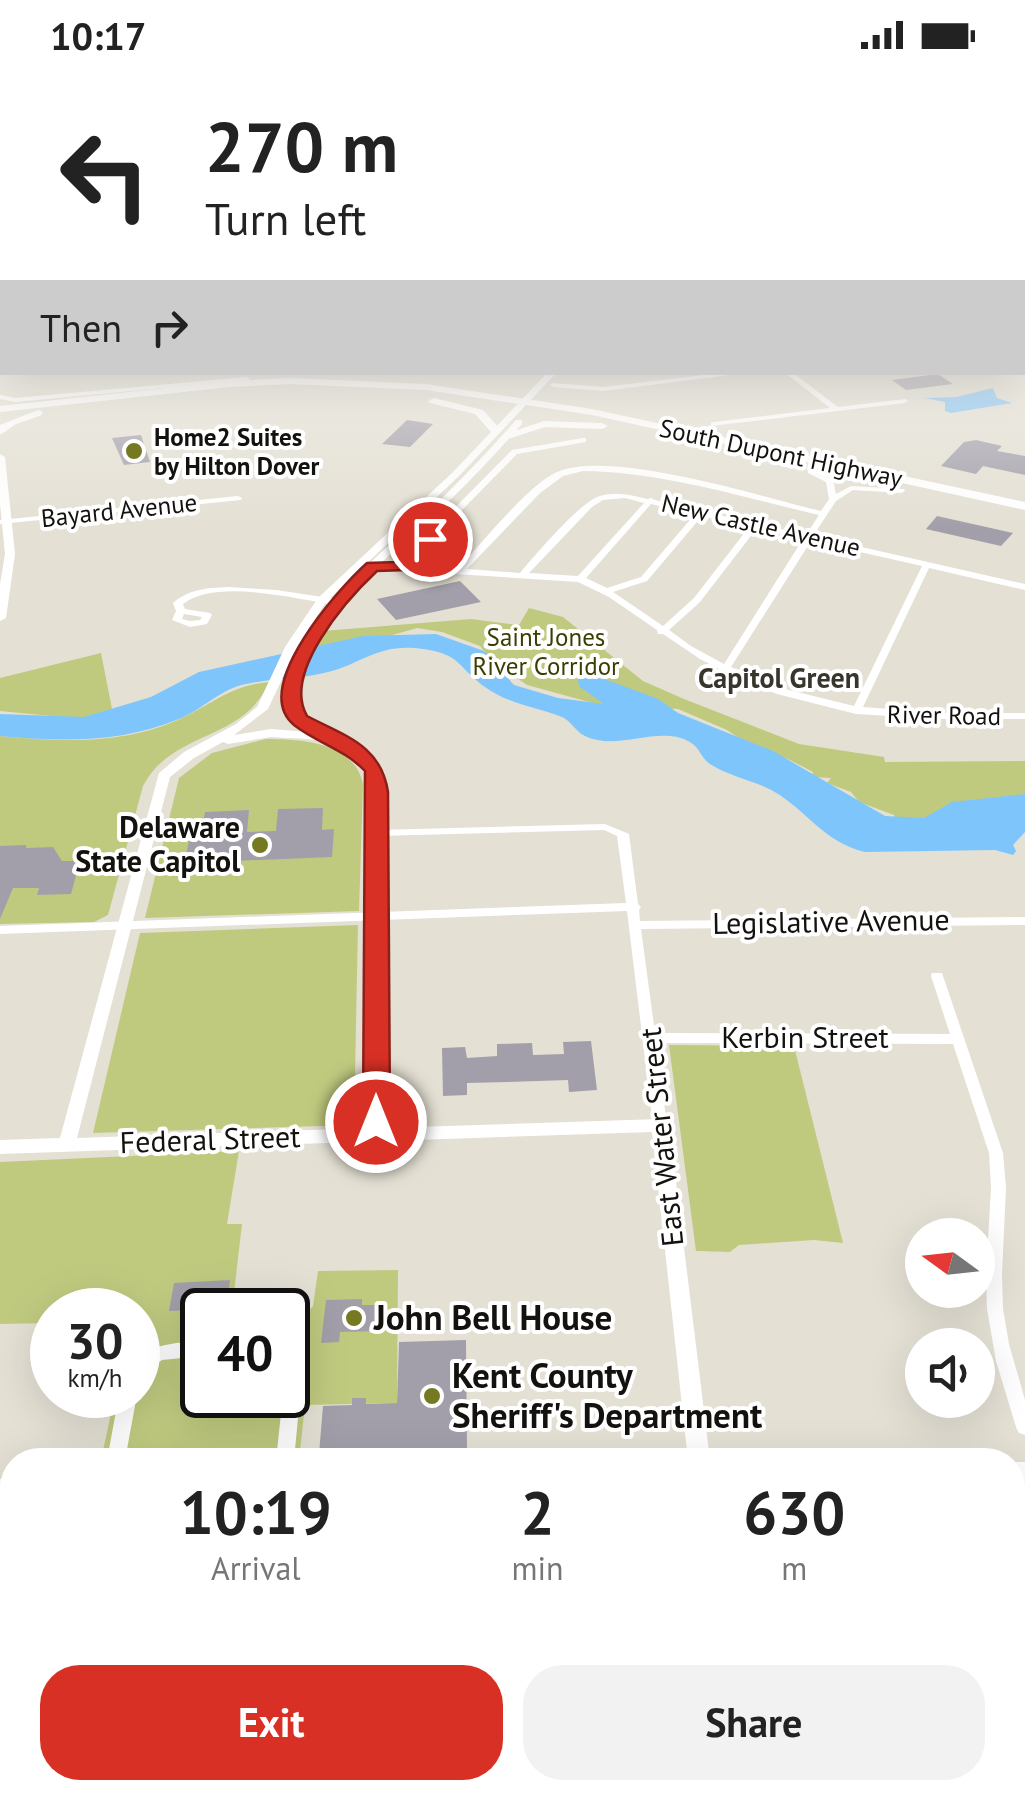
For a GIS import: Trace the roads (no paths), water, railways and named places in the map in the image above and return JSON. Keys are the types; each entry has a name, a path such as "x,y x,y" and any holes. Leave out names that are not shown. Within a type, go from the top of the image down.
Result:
{"main road":[{"path":"290,381 347,375"},
{"path":"146,401 253,390 384,385 437,375"},
{"name":"South Dupont Highway","path":"0,409 290,381 384,385 604,420 1025,506"},
{"path":"551,388 558,402 604,420"},
{"name":"South Dupont Highway","path":"0,416 146,401 298,394 529,407"},
{"path":"434,401 479,412 502,433 544,424 604,420"},
{"path":"529,407 756,449"},
{"path":"0,432 12,422 44,412"},
{"name":"South Dupont Highway","path":"604,420 1025,518"}],"street":[{"path":"529,407 551,375"},
{"path":"67,1144 164,776 188,755 253,718 268,700 291,647 322,600 562,375"},
{"path":"551,388 596,390 725,375"},
{"path":"790,375 836,409"},
{"path":"0,397 48,397 247,379"},
{"path":"714,424 905,401"},
{"path":"376,1134 375,769 354,748 299,720 292,706 293,680 306,648 336,602 470,476 502,433"},
{"path":"401,567 519,449 584,440"},
{"path":"0,457 10,554 0,618"},
{"path":"460,570 549,482 565,473 583,470 620,469 824,514"},
{"path":"811,471 830,481 833,499"},
{"path":"470,476 491,479"},
{"path":"725,669 833,499 851,488 901,491"},
{"name":"New Castle Avenue","path":"524,573 595,501 616,496 650,500 1025,587"},
{"name":"Bayard Avenue","path":"4,521 238,498"},
{"path":"580,580 650,500"},
{"path":"606,591 644,579 702,512"},
{"path":"661,632 696,600 755,525"},
{"name":"River Road","path":"358,564 580,580 606,591 661,632 725,669 797,697 856,711 912,718 1025,716"},
{"path":"856,711 927,564"},
{"path":"182,611 178,604 184,596 210,587 336,602"},
{"path":"210,744 271,733 333,739"},
{"name":"East Water Street","path":"378,833 605,826 616,829 626,839 699,1448"},
{"path":"0,930 635,907"},
{"name":"Legislative Avenue","path":"637,924 1025,921"},
{"path":"937,976 996,1153 1000,1182 994,1292 998,1331 1025,1427"},
{"name":"Kerbin Street","path":"651,1038 959,1040"},
{"name":"Federal Street","path":"0,1147 660,1125"},
{"path":"118,1448 124,1418"},
{"path":"286,1448 289,1418"}],"water":[{"path":"993,388 997,398 1012,403 951,413 945,411 945,402 924,398 956,397"},
{"path":"436,634 484,651 514,685 558,698 604,704 580,687 577,679 591,676 658,699 678,713 773,751 885,816 924,818 952,802 1025,794 1025,832 1013,845 1013,855 995,850 865,852 827,834 773,791 710,764 690,742 665,736 611,741 585,736 562,717 494,693 450,656 415,648 379,652 318,674 237,687 179,719 135,733 69,740 0,736 0,714 84,717 151,697 199,672 363,636"}],"place":[{"name":"Home2 Suites by Hilton Dover","path":"134,451"},
{"name":"Delaware State Capitol","path":"260,845"},
{"name":"John Bell House","path":"354,1318"},
{"name":"Kent County Sheriff's Department","path":"432,1396"}],"district":[{"name":"Capitol Green","path":"779,678"}],"park label":[{"name":"Saint Jones River Corridor","path":"546,652"}]}
